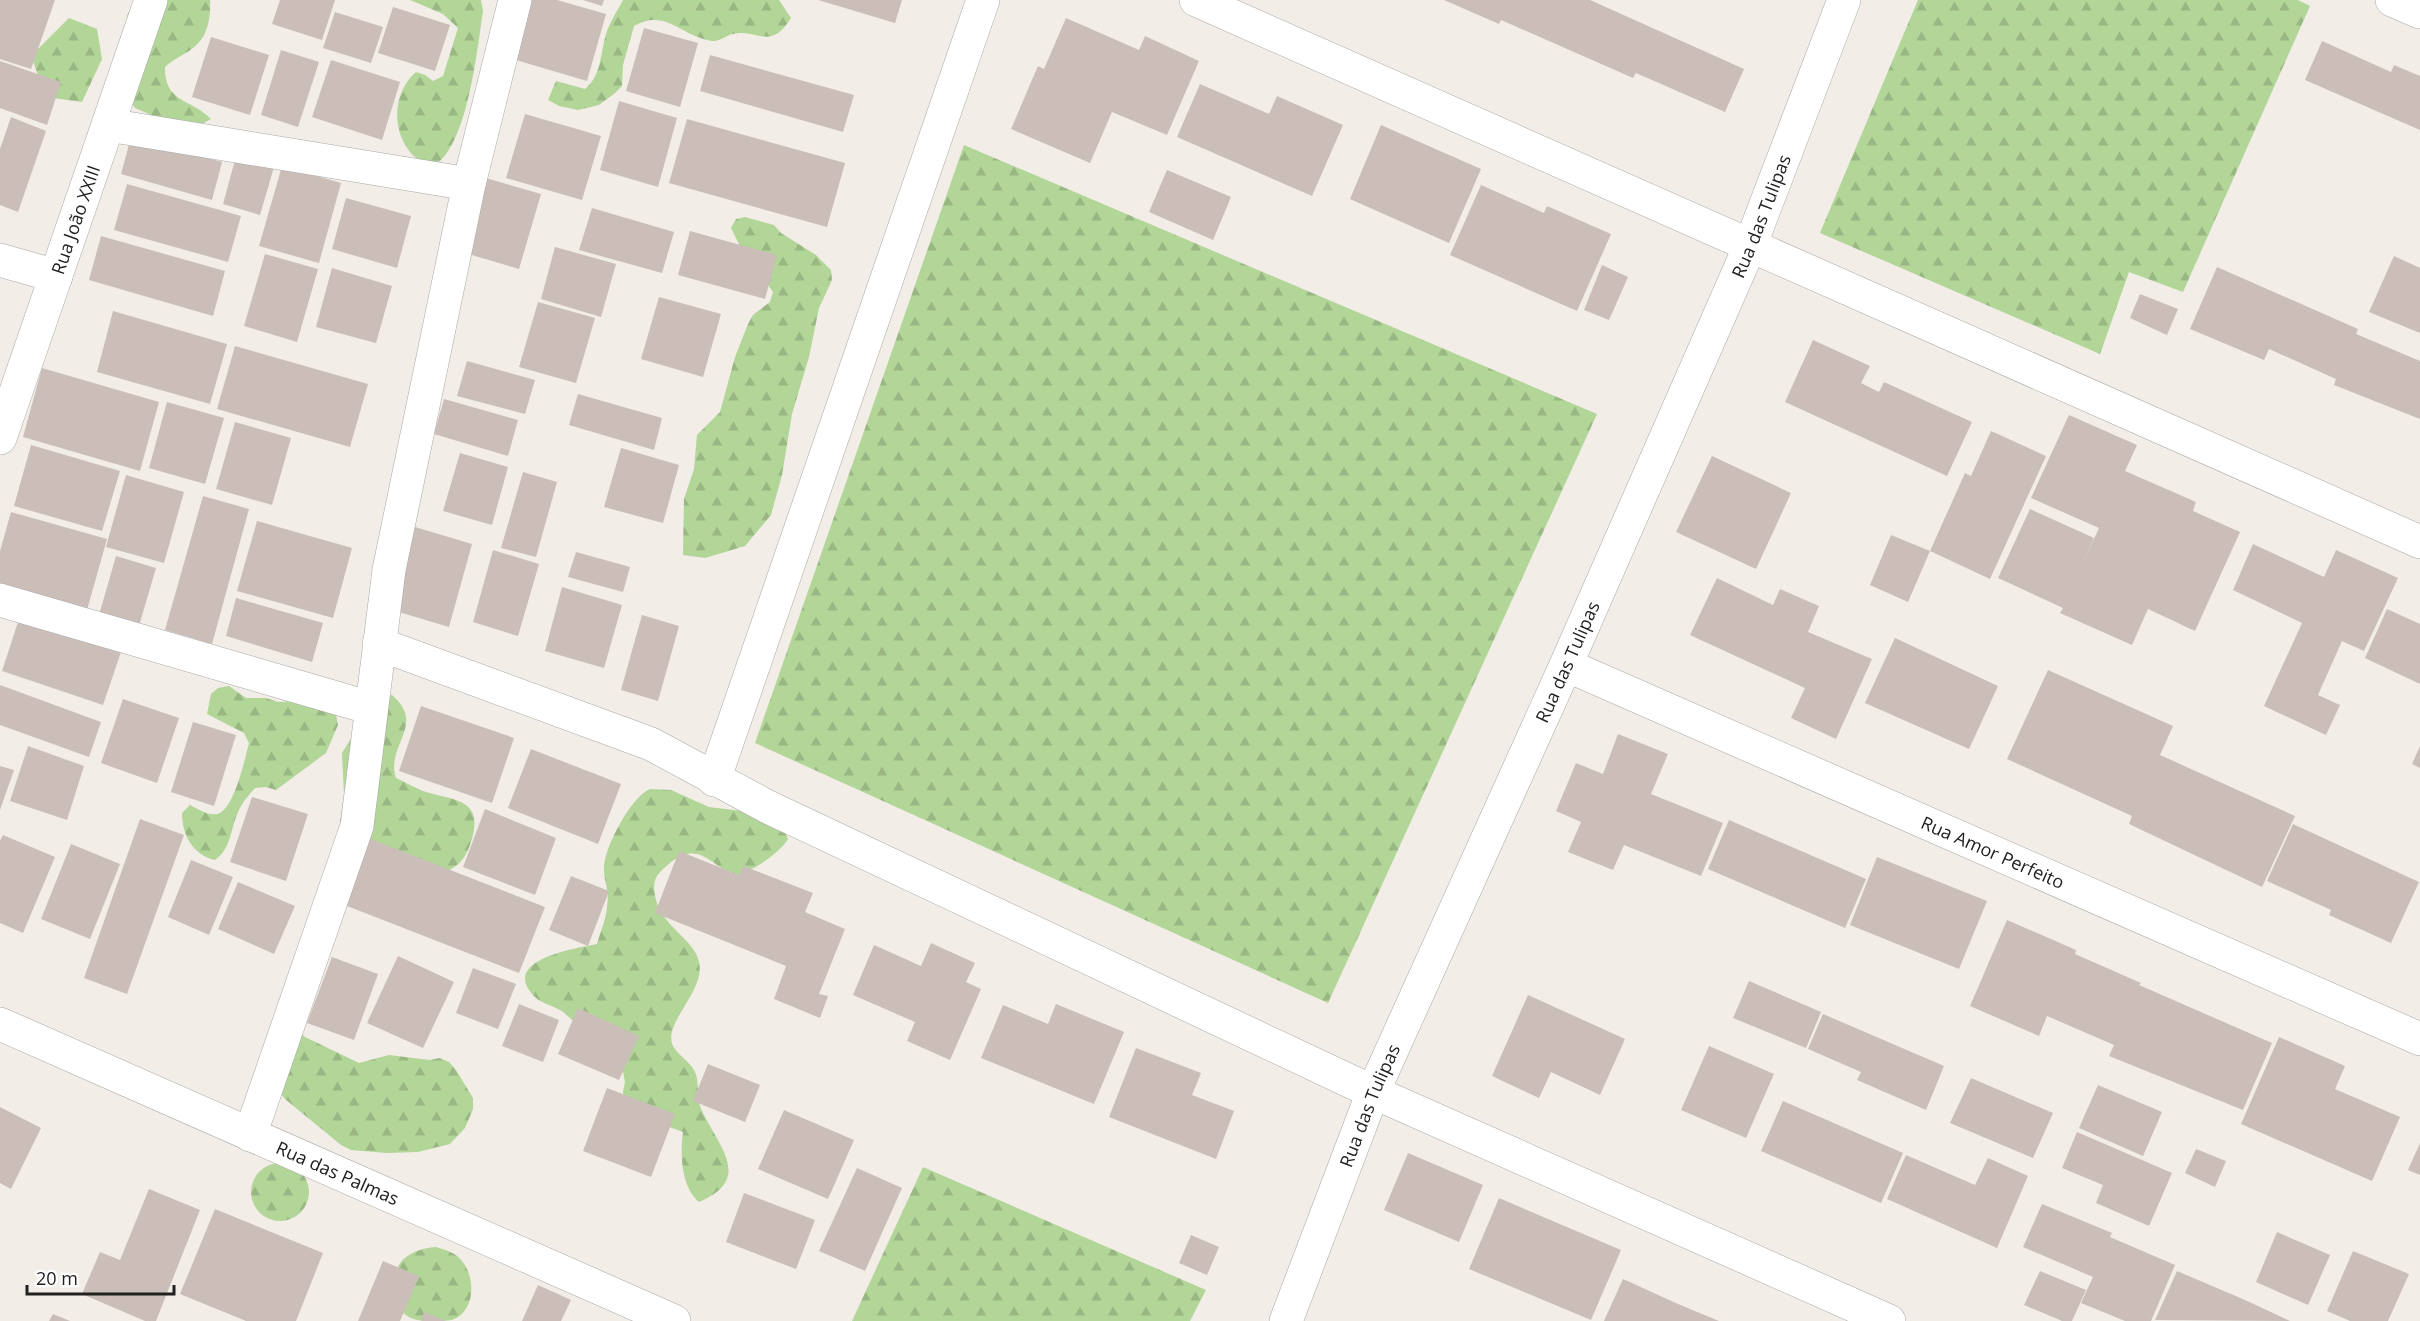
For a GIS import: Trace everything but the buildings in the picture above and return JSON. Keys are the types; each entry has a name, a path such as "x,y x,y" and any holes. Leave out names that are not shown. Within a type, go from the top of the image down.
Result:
{"street":[{"name":"Rua João XXIII","path":"0,438 151,0"},
{"path":"250,1135 357,826 389,570 470,184 515,0"},
{"path":"714,780 983,0"},
{"path":"1196,0 2420,542"},
{"name":"Rua das Tulipas","path":"1286,1321 1373,1092 1566,665 1750,246 1844,0"},
{"path":"2391,0 2420,12"},
{"path":"108,125 470,184"},
{"path":"0,260 56,276"},
{"path":"0,600 371,708"},
{"path":"379,644 651,744 714,780 1373,1092 1888,1321"},
{"name":"Rua Amor Perfeito","path":"1566,665 2420,1039"},
{"name":"Rua das Palmas","path":"0,1024 674,1321"}],"green space":[{"path":"137,0 210,0 209,22 200,41 165,67 169,88 174,94 204,112 211,119 193,129 182,128 135,108 123,91 127,15"},
{"path":"410,0 481,0 483,11 474,72 462,119 454,140 444,156 432,167 419,160 409,150 398,125 397,110 406,83 416,72 433,81 443,76 458,28 443,14"},
{"path":"623,0 779,0 791,18 776,34 770,36 742,33 715,41 701,38 664,22 645,21 634,26 623,65 622,86 615,93 599,105 578,110 559,106 548,100 556,81 585,89 591,83 598,69 607,31"},
{"path":"1918,0 2298,0 2310,6 2183,292 2129,272 2100,354 1820,233"},
{"path":"69,18 97,29 102,59 82,102 46,97 31,56"},
{"path":"964,145 1597,414 1328,1003 755,743"},
{"path":"745,217 774,225 781,233 816,255 831,270 832,280 819,308 809,357 792,414 782,475 771,515 745,546 705,558 683,555 684,499 694,469 697,435 720,412 735,357 748,324 753,315 770,302 773,292 740,246 731,228 736,219"},
{"path":"229,686 246,698 266,698 278,702 299,701 336,715 338,725 326,753 276,790 266,787 255,788 240,808 225,849 215,860 201,854 190,843 184,829 182,813 190,805 207,813 217,814 229,804 234,794 249,743 244,733 207,714 211,694 218,688"},
{"path":"392,695 402,706 406,716 406,726 394,766 396,778 422,791 458,801 471,810 474,818 471,842 466,854 456,866 441,874 337,843 344,795 342,753 371,706 378,699"},
{"path":"650,789 671,790 709,807 750,812 784,830 788,839 764,862 734,876 704,857 689,854 671,862 658,874 655,882 656,900 660,909 665,918 691,946 699,962 696,984 673,1027 671,1037 675,1049 696,1074 700,1106 721,1146 728,1171 726,1182 716,1192 699,1202 688,1188 685,1179 682,1160 683,1132 650,1120 625,1102 623,1092 625,1082 618,1046 581,1027 560,1010 538,999 525,982 527,972 534,964 546,957 597,944 608,901 604,876 605,858 614,835 627,812"},
{"path":"298,1030 305,1037 359,1063 389,1055 430,1060 440,1058 449,1062 473,1098 473,1109 465,1128 450,1144 418,1152 387,1153 351,1150 341,1145 285,1099 275,1086"},
{"path":"274,1163 286,1163 301,1171 309,1186 309,1198 301,1213 286,1221 274,1221 259,1213 251,1198 251,1186 259,1171"},
{"path":"923,1167 1206,1290 1190,1321 852,1321"},
{"path":"436,1247 456,1255 466,1267 471,1284 469,1301 466,1309 452,1320 433,1321 410,1318 403,1313 396,1289 397,1268 411,1254"}]}
